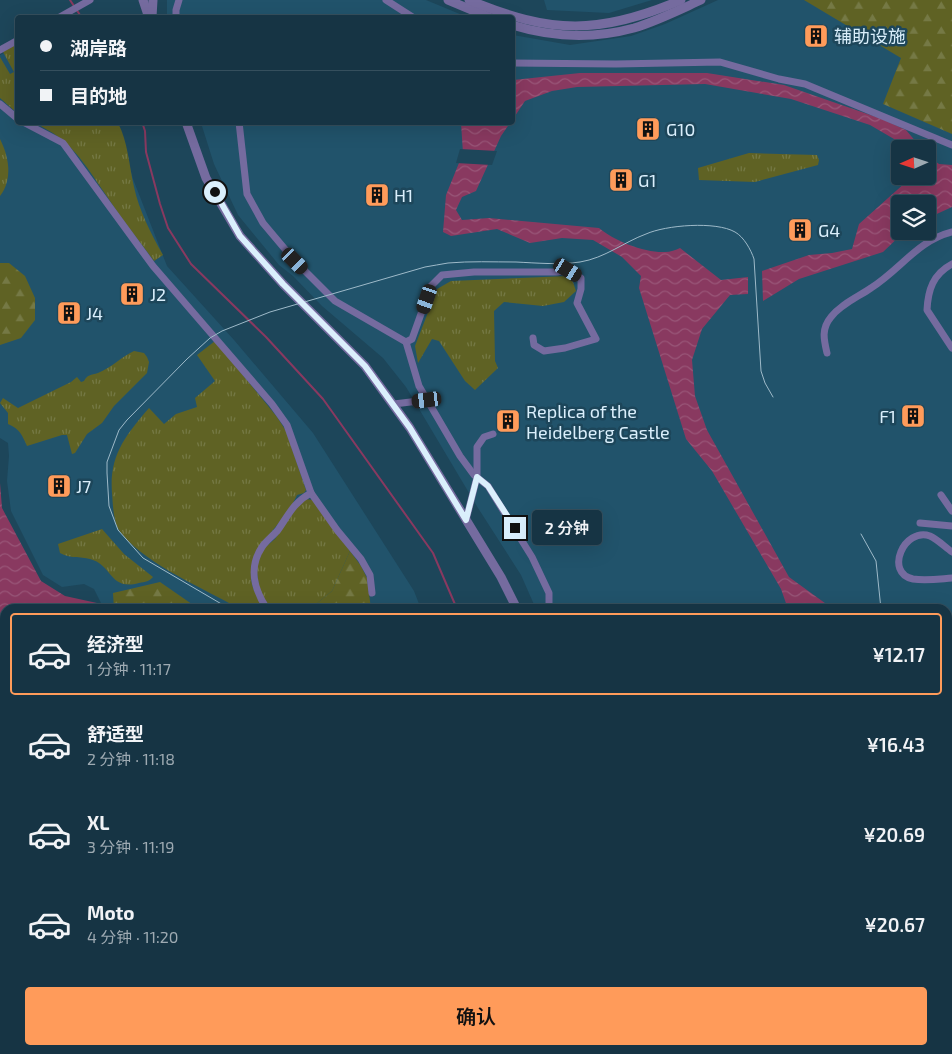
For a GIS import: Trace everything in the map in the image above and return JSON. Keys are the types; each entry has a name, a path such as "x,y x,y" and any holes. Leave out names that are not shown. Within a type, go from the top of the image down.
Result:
{"street":[{"path":"63,15 90,0"},
{"path":"143,0 149,15"},
{"path":"150,15 152,0"},
{"path":"176,15 179,0"},
{"path":"386,0 409,15"},
{"path":"448,0 484,15"},
{"path":"470,0 510,15"},
{"path":"515,17 568,27 616,22 642,15 681,0"},
{"path":"515,26 537,32 557,34 585,35 610,32 640,26 701,0"},
{"path":"3,48 15,42"},
{"path":"515,63 720,62 779,79 805,84 952,144"},
{"path":"0,104 15,116"},
{"path":"29,125 63,143 153,266 272,404 287,426 311,493 336,530 361,559 370,575 372,593"},
{"path":"188,125 206,178 240,236 283,284 365,366 394,404 501,577 514,604"},
{"path":"239,125 247,194 263,223 295,261 335,301 406,342 419,386 460,456 477,477 488,486 537,565 549,593 549,604"},
{"path":"827,353 823,334 830,318 854,298 872,288 895,270 921,246 938,236 952,232"},
{"path":"952,264 941,271 934,279 929,292 926,310 952,348"},
{"path":"406,342 412,339 431,286 442,276 474,272 557,272 568,270 581,278 581,289 577,303 596,339 565,348 544,351 534,345 533,338"},
{"path":"394,404 427,400"},
{"path":"466,520 477,477 477,447 484,437 493,434"},
{"path":"264,604 253,580 253,568 256,559 263,546 272,538 294,504 311,493"},
{"path":"941,495 952,511"},
{"path":"920,523 952,526"},
{"path":"952,552 930,536 920,535 912,538 902,548 898,565 902,573 911,578 931,580 952,578"}],"shaded area":[{"path":"167,0 426,0 462,15 167,15"},
{"path":"544,0 652,0 609,13 547,10"},
{"path":"718,0 952,0 952,604 534,604 521,575 478,508 406,387 383,358 322,306 293,276 279,265 238,215 214,164 202,125 515,125 515,35 570,45 631,36 665,24"},
{"path":"15,47 15,125 119,125 133,179 167,266 234,340 313,433 414,591 419,604 102,604 94,589 84,584 62,587 43,575 11,511 7,481 8,443 0,438 0,55"}],"green space":[{"path":"804,0 952,0 952,134 883,104 901,58"},
{"path":"15,44 15,111 0,98 0,57 10,74 14,72 3,52"},
{"path":"38,125 119,125 126,146 134,187 142,213 163,255 154,261 76,153 58,136"},
{"path":"0,139 6,153 8,175 7,182 0,196"},
{"path":"749,153 817,155 819,160 818,165 755,182 699,180 698,168"},
{"path":"0,263 9,263 25,276 35,298 35,320 21,338 0,345"},
{"path":"568,276 573,282 576,291 564,302 543,306 504,302 494,311 495,361 498,368 475,390 465,381 439,341 432,339 418,363 415,346 437,289 451,281"},
{"path":"215,341 277,417 286,431 306,490 304,493 297,495 261,545 252,564 252,584 262,604 230,604 185,580 141,552 119,530 114,517 112,493 113,467 121,446 133,427 149,408 164,424 176,414 197,407 195,398 215,381 197,355"},
{"path":"134,351 144,353 147,357 149,362 147,373 114,406 102,423 87,434 75,453 72,454 67,435 27,446 20,433 8,424 8,413 0,403 3,398 18,408 71,382 77,377 81,382 84,381 88,376 103,371"},
{"path":"305,499 313,500 350,551 332,591 316,604 267,604 260,593 256,566 263,549 275,539 296,508"},
{"path":"102,529 124,554 153,577 147,581 129,585 116,581 97,562 60,553 58,544"},
{"path":"350,551 367,578 370,604 316,604 332,591"},
{"path":"160,582 192,604 114,604 113,593"}],"water":[{"path":"580,73 707,73 784,85 882,119 906,130 914,140 895,140 870,125 791,99 705,84 577,87 552,91 525,101 515,116 515,80"},
{"path":"461,125 509,125 501,136 476,191 462,197 456,210 462,220 489,218 599,228 613,237 639,248 665,252 680,248 721,280 748,277 748,294 730,295 702,329 692,360 695,396 707,430 789,577 826,604 786,604 781,589 712,471 686,439 639,288 641,276 622,257 593,240 562,238 530,243 497,229 451,236 443,232 446,195 463,153"},
{"path":"936,162 939,164 952,165 952,207 936,214 936,195 891,195 903,185 936,185"},
{"path":"891,195 891,240 896,240 883,252 799,279 763,301 762,271 809,255 852,249 859,224"},
{"path":"0,483 2,508 41,581 65,596 97,604 0,604"}],"pier":[{"path":"460,149 497,151 492,165 456,163"}],"waterway":[{"path":"70,0 80,15"},
{"path":"143,125 146,152 168,228 191,264 266,337 323,399 433,553 455,604"}],"tram line":[{"path":"221,604 143,558 118,530 109,506 107,462 119,430 187,359 210,338 222,331 270,312 425,267 465,262 556,264 580,262 598,257 638,237 666,228 716,226 738,234 747,244 754,259 761,371 773,397"},
{"path":"861,534 876,561 880,604"}],"place":[{"name":"辅助设施","path":"816,36"},
{"name":"G10","path":"648,129"},
{"name":"G1","path":"621,180"},
{"name":"H1","path":"377,195"},
{"name":"G4","path":"800,230"},
{"name":"J2","path":"132,294"},
{"name":"J4","path":"69,313"},
{"name":"F1","path":"913,416"},
{"name":"Replica of the Heidelberg Castle","path":"508,421"},
{"name":"J7","path":"59,486"}],"route":[{"path":"215,192 240,236 296,298 347,346 365,366 410,428 466,520 477,477 488,486 515,528"}]}
